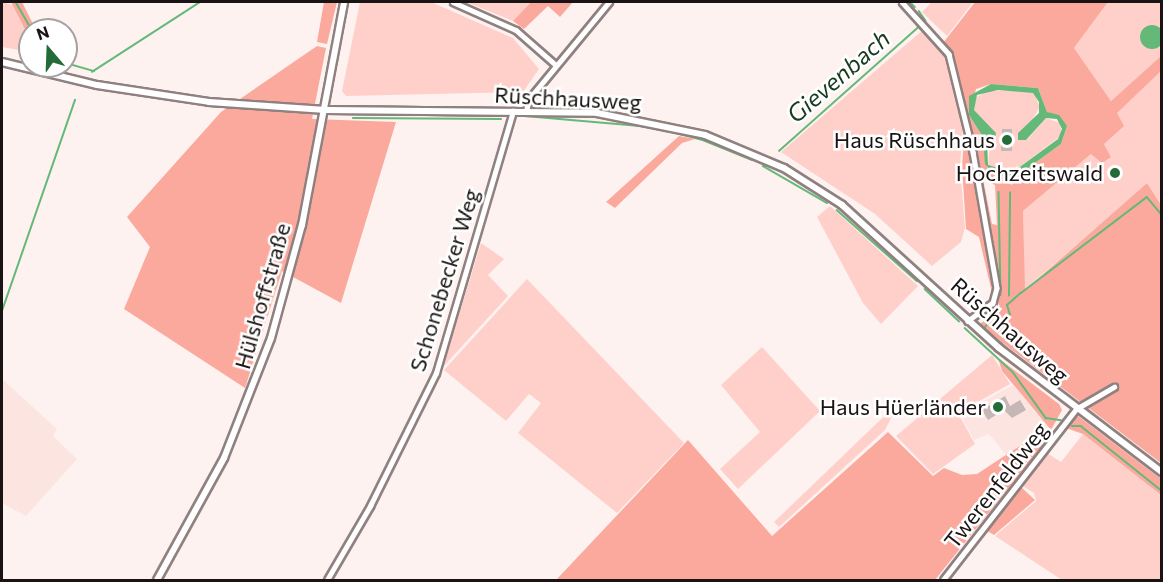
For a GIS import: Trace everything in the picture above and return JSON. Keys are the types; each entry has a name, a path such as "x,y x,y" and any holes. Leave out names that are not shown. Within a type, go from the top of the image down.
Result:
{"main road":[{"name":"Hülshoffstraße","path":"157,580 216,475 261,368 295,254 326,110 344,2"},
{"name":"Rüschhausweg","path":"2,62 140,93 326,110 526,111 651,121 705,135 764,159 822,191 864,222 968,321 1076,409 1161,472"}],"street":[{"name":"Rüschhausweg","path":"453,2 516,30 556,65"},
{"path":"526,111 556,65 609,2"},
{"path":"902,2 949,54 973,152 997,288 993,303 968,321"},
{"name":"Schonebecker Weg","path":"327,580 366,514 436,374 513,111"},
{"name":"Rüschhausweg","path":"1076,409 1114,387"},
{"name":"Twerenfeldweg","path":"943,580 1076,409"}],"shaded area":[{"path":"2,2 13,5 20,18 18,50 2,47"},
{"path":"11,2 22,2 30,18 19,18"},
{"path":"324,2 337,2 327,44 317,42"},
{"path":"360,2 431,2 513,38 539,69 523,92 346,96 342,91"},
{"path":"466,2 531,2 513,21"},
{"path":"531,2 573,2 560,17 548,6 524,29 513,21"},
{"path":"932,2 973,2 947,36 922,12"},
{"path":"975,2 1108,2 1074,48 1111,101 1161,56 1161,71 1117,113 1124,126 1104,144 1111,157 1102,163 1091,154 1023,211 1025,290 1147,183 1161,205 1161,463 979,325 1000,306 993,297 979,237 966,229 962,166 965,127 955,66 943,43","holes":["991,84 1038,88 1047,112 1067,126 1061,144 1013,179 988,169 983,137 969,115 976,89","983,179 995,185 997,225 992,224"]},
{"path":"1108,2 1161,2 1161,56 1111,101 1074,48"},
{"path":"1152,25 1160,29 1164,37 1160,45 1152,49 1144,45 1140,37 1144,29"},
{"path":"924,29 946,54 963,127 960,166 965,228 961,242 932,266 875,214 781,152"},
{"path":"317,46 326,48 312,119 396,122 341,303 282,271 245,388 124,309 150,247 127,217 221,112"},
{"name":"Hochzeitswald","path":"1161,71 1161,205 1147,183 1024,290 1023,211 1091,154 1111,157 1104,144 1116,113"},
{"path":"991,84 1038,88 1047,112 1059,115 1067,126 1061,144 1013,179 994,174 985,164 983,137 969,115 969,96","holes":["998,90 1033,93 1039,102 1039,113 1018,133 1018,140 1026,140 1046,118 1057,119 1062,129 1058,139 1013,172 988,165 987,139 995,139 996,133 974,110 977,95"]},
{"path":"1018,90 1034,93 1040,107 1029,125 1027,140 1046,118 1060,123 1062,135 1013,172 1000,172 988,165 991,133 974,110 974,99 987,91"},
{"path":"679,136 695,139 682,143 615,208 606,202"},
{"path":"830,206 918,286 881,324 863,303 817,217"},
{"path":"481,243 504,259 488,275 508,296 443,367"},
{"path":"527,279 684,443 617,513 518,433 541,403 529,394 506,421 444,370"},
{"path":"762,347 820,411 738,489 720,469 760,432 721,385"},
{"path":"992,355 1010,384 958,413 975,444 933,474 896,436"},
{"path":"998,358 1059,404 1062,410 1051,430 1002,371"},
{"path":"2,379 57,429 53,436 77,459 26,516 2,503"},
{"path":"1013,385 1053,433 1044,444 1033,435 1006,455 989,434 974,440 960,414"},
{"path":"900,401 885,430 779,527 774,522"},
{"path":"1078,416 1161,479 1161,495 1083,434 1066,428"},
{"path":"888,432 933,476 944,468 962,475 977,474 1033,437 1043,445 935,580 556,580 688,440 772,536"},
{"path":"1083,434 1161,495 1161,580 1062,580 995,536 1036,501 1034,493 1021,485 1047,453 1061,462"},
{"path":"1020,486 1035,500 994,535 984,529"}],"building":[{"name":"Haus Rüschhaus","path":"1002,129 1012,129 1012,151 1001,151"},
{"name":"Haus Hüerländer","path":"1005,396 1010,406 1020,400 1026,410 1012,418 1004,410 988,420 982,410"}],"waterway":[{"path":"16,2 25,18"},
{"path":"92,72 200,2"},
{"name":"Gievenbach","path":"910,2 915,7"},
{"name":"Gievenbach","path":"919,11 926,21"},
{"name":"Gievenbach","path":"779,151 920,26"},
{"path":"78,66 94,71"},
{"path":"2,311 75,100"},
{"path":"525,116 652,127"},
{"path":"353,118 501,119"},
{"path":"661,129 703,140 752,160"},
{"name":"Gievenbach","path":"763,166 827,203"},
{"path":"999,192 1001,295"},
{"path":"1009,296 1010,193"},
{"path":"1010,315 1007,305 1147,197 1162,215"},
{"name":"Gievenbach","path":"837,210 917,281"},
{"name":"Gievenbach","path":"925,289 959,321"},
{"path":"997,313 984,329 1003,345"},
{"name":"Gievenbach","path":"965,328 1013,372 1046,418 1061,420"},
{"name":"Gievenbach","path":"1072,426 1081,426 1162,491"}],"place":[{"name":"Haus Rüschhaus","path":"1007,140"},
{"name":"Hochzeitswald","path":"1115,173"},
{"name":"Haus Hüerländer","path":"998,407"}]}
